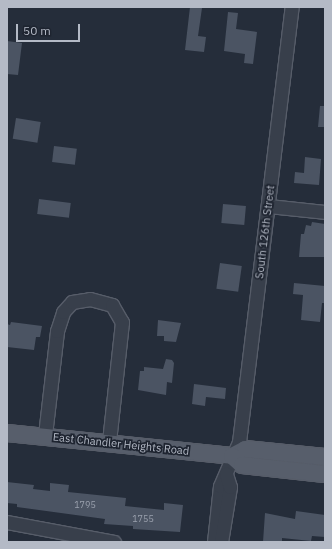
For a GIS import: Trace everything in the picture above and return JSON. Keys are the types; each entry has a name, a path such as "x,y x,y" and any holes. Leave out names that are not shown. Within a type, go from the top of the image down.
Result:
{"main road":[{"name":"East Chandler Heights Road","path":"8,432 232,456 245,449 325,457"},
{"name":"East Chandler Heights Road","path":"232,456 242,465 325,474"}],"street":[{"name":"South 126th Street","path":"214,542 220,486 239,442 292,7"},
{"path":"268,206 325,212"},
{"path":"45,435 57,331 63,312 72,302 90,299 112,306 122,322 109,442"},
{"path":"221,542 230,487 226,474"},
{"path":"7,522 114,542"}],"building":[{"path":"190,7 202,8 198,36 206,37 204,52 185,50"},
{"path":"228,12 238,13 236,29 257,32 253,64 244,63 245,54 224,51"},
{"path":"7,41 22,43 18,75 7,74"},
{"path":"320,106 325,106 325,127 318,127"},
{"path":"16,118 41,122 37,143 13,139"},
{"path":"54,146 77,149 75,165 52,162"},
{"path":"305,157 321,159 319,185 294,183 295,172 304,173"},
{"path":"39,199 71,203 69,218 37,214"},
{"path":"223,204 246,206 244,225 221,223"},
{"path":"312,222 325,224 325,257 299,257 301,234 304,234 306,225 311,226"},
{"path":"220,263 242,266 238,292 216,289"},
{"path":"294,283 325,286 325,303 322,303 320,322 301,320 303,295 293,294"},
{"path":"158,320 181,323 176,342 164,341 164,336 157,336"},
{"path":"11,322 42,326 40,337 36,337 34,350 7,347 7,324 10,325"},
{"path":"166,359 172,360 174,363 172,383 167,382 166,395 138,390 140,371 144,371 144,367 163,369"},
{"path":"194,384 226,388 225,399 206,397 205,406 192,404"},
{"path":"7,482 34,485 33,489 50,491 50,483 69,485 68,492 126,498 125,506 164,510 164,503 183,505 180,532 133,529 133,526 104,524 105,519 17,507 17,504 7,503"},
{"path":"296,511 325,515 325,537 312,536 311,541 282,538 282,542 263,542 265,513 295,519"}]}
